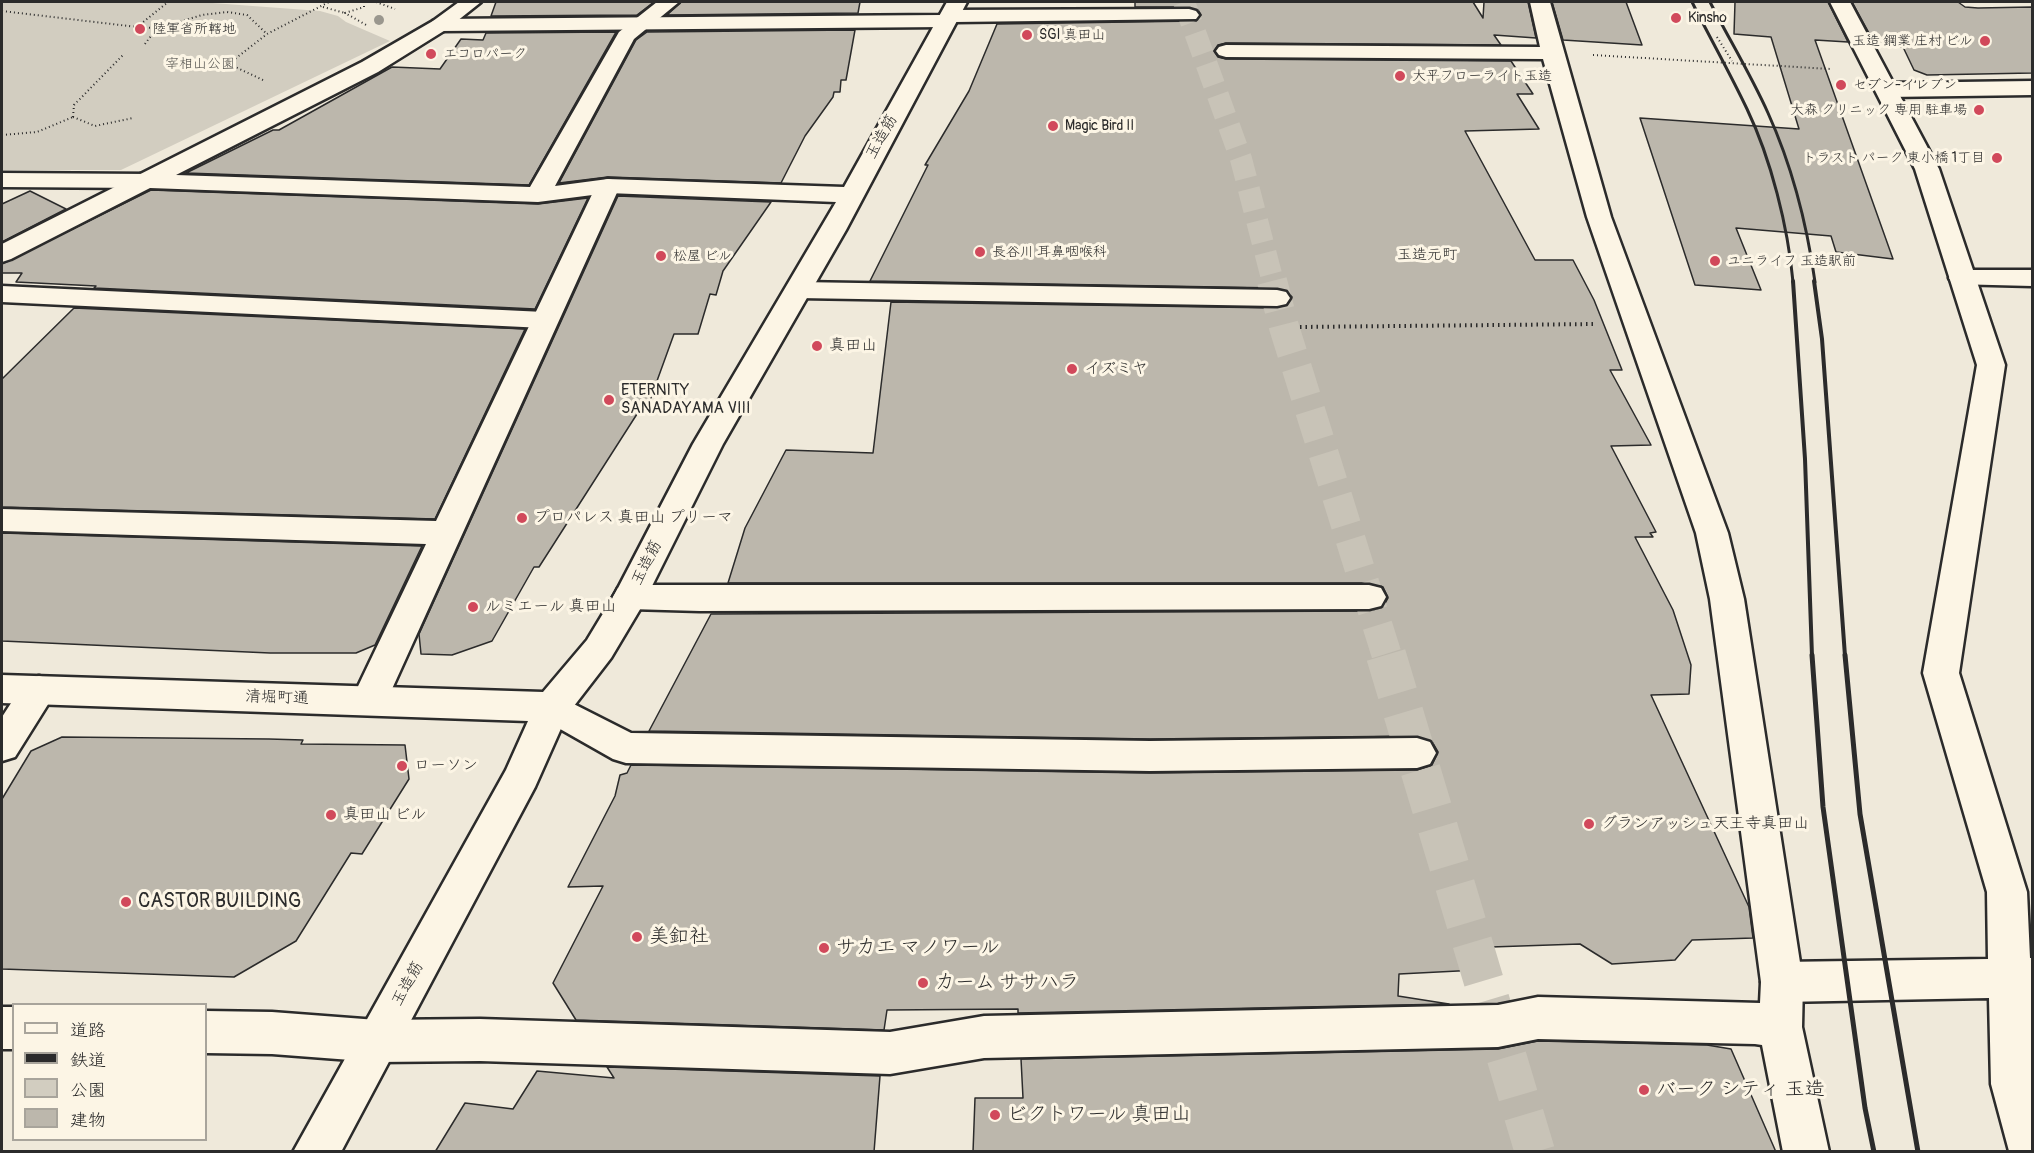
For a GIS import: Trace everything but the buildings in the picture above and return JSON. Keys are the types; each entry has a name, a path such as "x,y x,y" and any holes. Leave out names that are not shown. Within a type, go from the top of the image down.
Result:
{"street":[{"path":"2,254 370,67 440,25 471,2"},
{"path":"538,195 626,36 669,2"},
{"path":"1540,2 1552,53 1599,217 1712,533 1720,566 1729,611 1782,982 1780,1027 1806,1152"},
{"path":"1840,2 1927,169 1991,365 1941,673 2007,892 2020,978 2013,1084 2032,1151"},
{"path":"440,25 642,24 951,13 1188,15"},
{"name":"玉造筋","path":"316,1152 522,776 552,707 599,649 630,597 708,444 799,290 951,13"},
{"path":"1226,51 1552,53"},
{"path":"1882,81 2032,88"},
{"path":"2,180 148,181 538,195 608,186 851,195"},
{"path":"369,701 608,186"},
{"path":"1962,278 2028,282"},
{"path":"799,290 1277,297"},
{"path":"2,294 544,320"},
{"path":"2,520 446,533"},
{"path":"630,597 700,599 1369,597"},
{"name":"清堀町通","path":"2,688 552,707"},
{"path":"2,746 39,690"},
{"path":"552,707 626,748 1150,756 1417,753"},
{"path":"1782,982 2020,978"},
{"path":"207,1032 272,1033 376,1041 480,1040 890,1053 984,1037 1498,1026 1538,1018 1755,1023 1780,1027"}],"path":[{"path":"137,27 168,2"},
{"path":"323,2 329,2"},
{"path":"254,75 230,63 267,34 329,2"},
{"path":"345,13 364,7 364,2"},
{"path":"376,2 393,8"},
{"path":"322,7 345,13 357,22"},
{"path":"2,12 156,28 191,18 233,12 250,16 267,34"},
{"path":"145,44 156,28"},
{"path":"1717,37 1732,62"},
{"path":"1552,53 1732,62 1882,81"},
{"path":"74,117 74,105 123,55"},
{"path":"2,135 37,132 74,117 95,126 133,118"},
{"path":"1296,327 1637,324"}],"green space":[{"name":"宰相山公園","path":"2,2 199,2 320,11 338,16 346,22 390,41 121,170 2,170"}],"tunnel":[{"path":"1184,2 1241,159 1273,282"},
{"path":"1272,281 1284,327 1387,656"},
{"path":"1386,655 1535,1152"}],"railway":[{"path":"1692,2 1764,149 1783,216 1793,282"},
{"path":"1710,2 1777,133 1803,217 1815,282"},
{"path":"1793,281 1805,459 1812,656"},
{"path":"1814,281 1822,339 1845,656"},
{"path":"1812,655 1823,807 1865,1108 1874,1152"},
{"path":"1845,655 1860,814 1918,1152"}],"place":[{"name":"Kinsho","path":"1676,18"},
{"name":"陸軍省所轄地","path":"140,29"},
{"name":"SGI 真田山","path":"1027,35"},
{"name":"玉造 鋼業 庄村 ビル","path":"1985,41"},
{"name":"エコロパーク","path":"431,54"},
{"name":"大平フローライト玉造","path":"1400,76"},
{"name":"セブン-イレブン","path":"1841,85"},
{"name":"大森 クリニック 専用 駐車場","path":"1979,110"},
{"name":"Magic Bird II","path":"1053,126"},
{"name":"トラスト パーク 東小橋 1丁目","path":"1997,158"},
{"name":"長谷川 耳鼻咽喉科","path":"980,252"},
{"name":"松屋 ビル","path":"661,256"},
{"name":"ユニライフ 玉造駅前","path":"1715,261"},
{"name":"真田山","path":"817,346"},
{"name":"イズミヤ","path":"1072,369"},
{"name":"ETERNITY SANADAYAMA VIII","path":"609,400"},
{"name":"プロパレス 真田山 プリーマ","path":"522,518"},
{"name":"ルミエール 真田山","path":"473,607"},
{"name":"ローソン","path":"402,766"},
{"name":"真田山 ビル","path":"331,815"},
{"name":"グランアッシュ天王寺真田山","path":"1589,824"},
{"name":"CASTOR BUILDING","path":"126,902"},
{"name":"美釦社","path":"637,937"},
{"name":"サカエ マノワール","path":"824,948"},
{"name":"カーム ササハラ","path":"923,983"},
{"name":"バーク シティ 玉造","path":"1644,1090"},
{"name":"ビクトワール 真田山","path":"995,1115"}],"district":[{"name":"玉造元町","path":"1427,255"}]}
